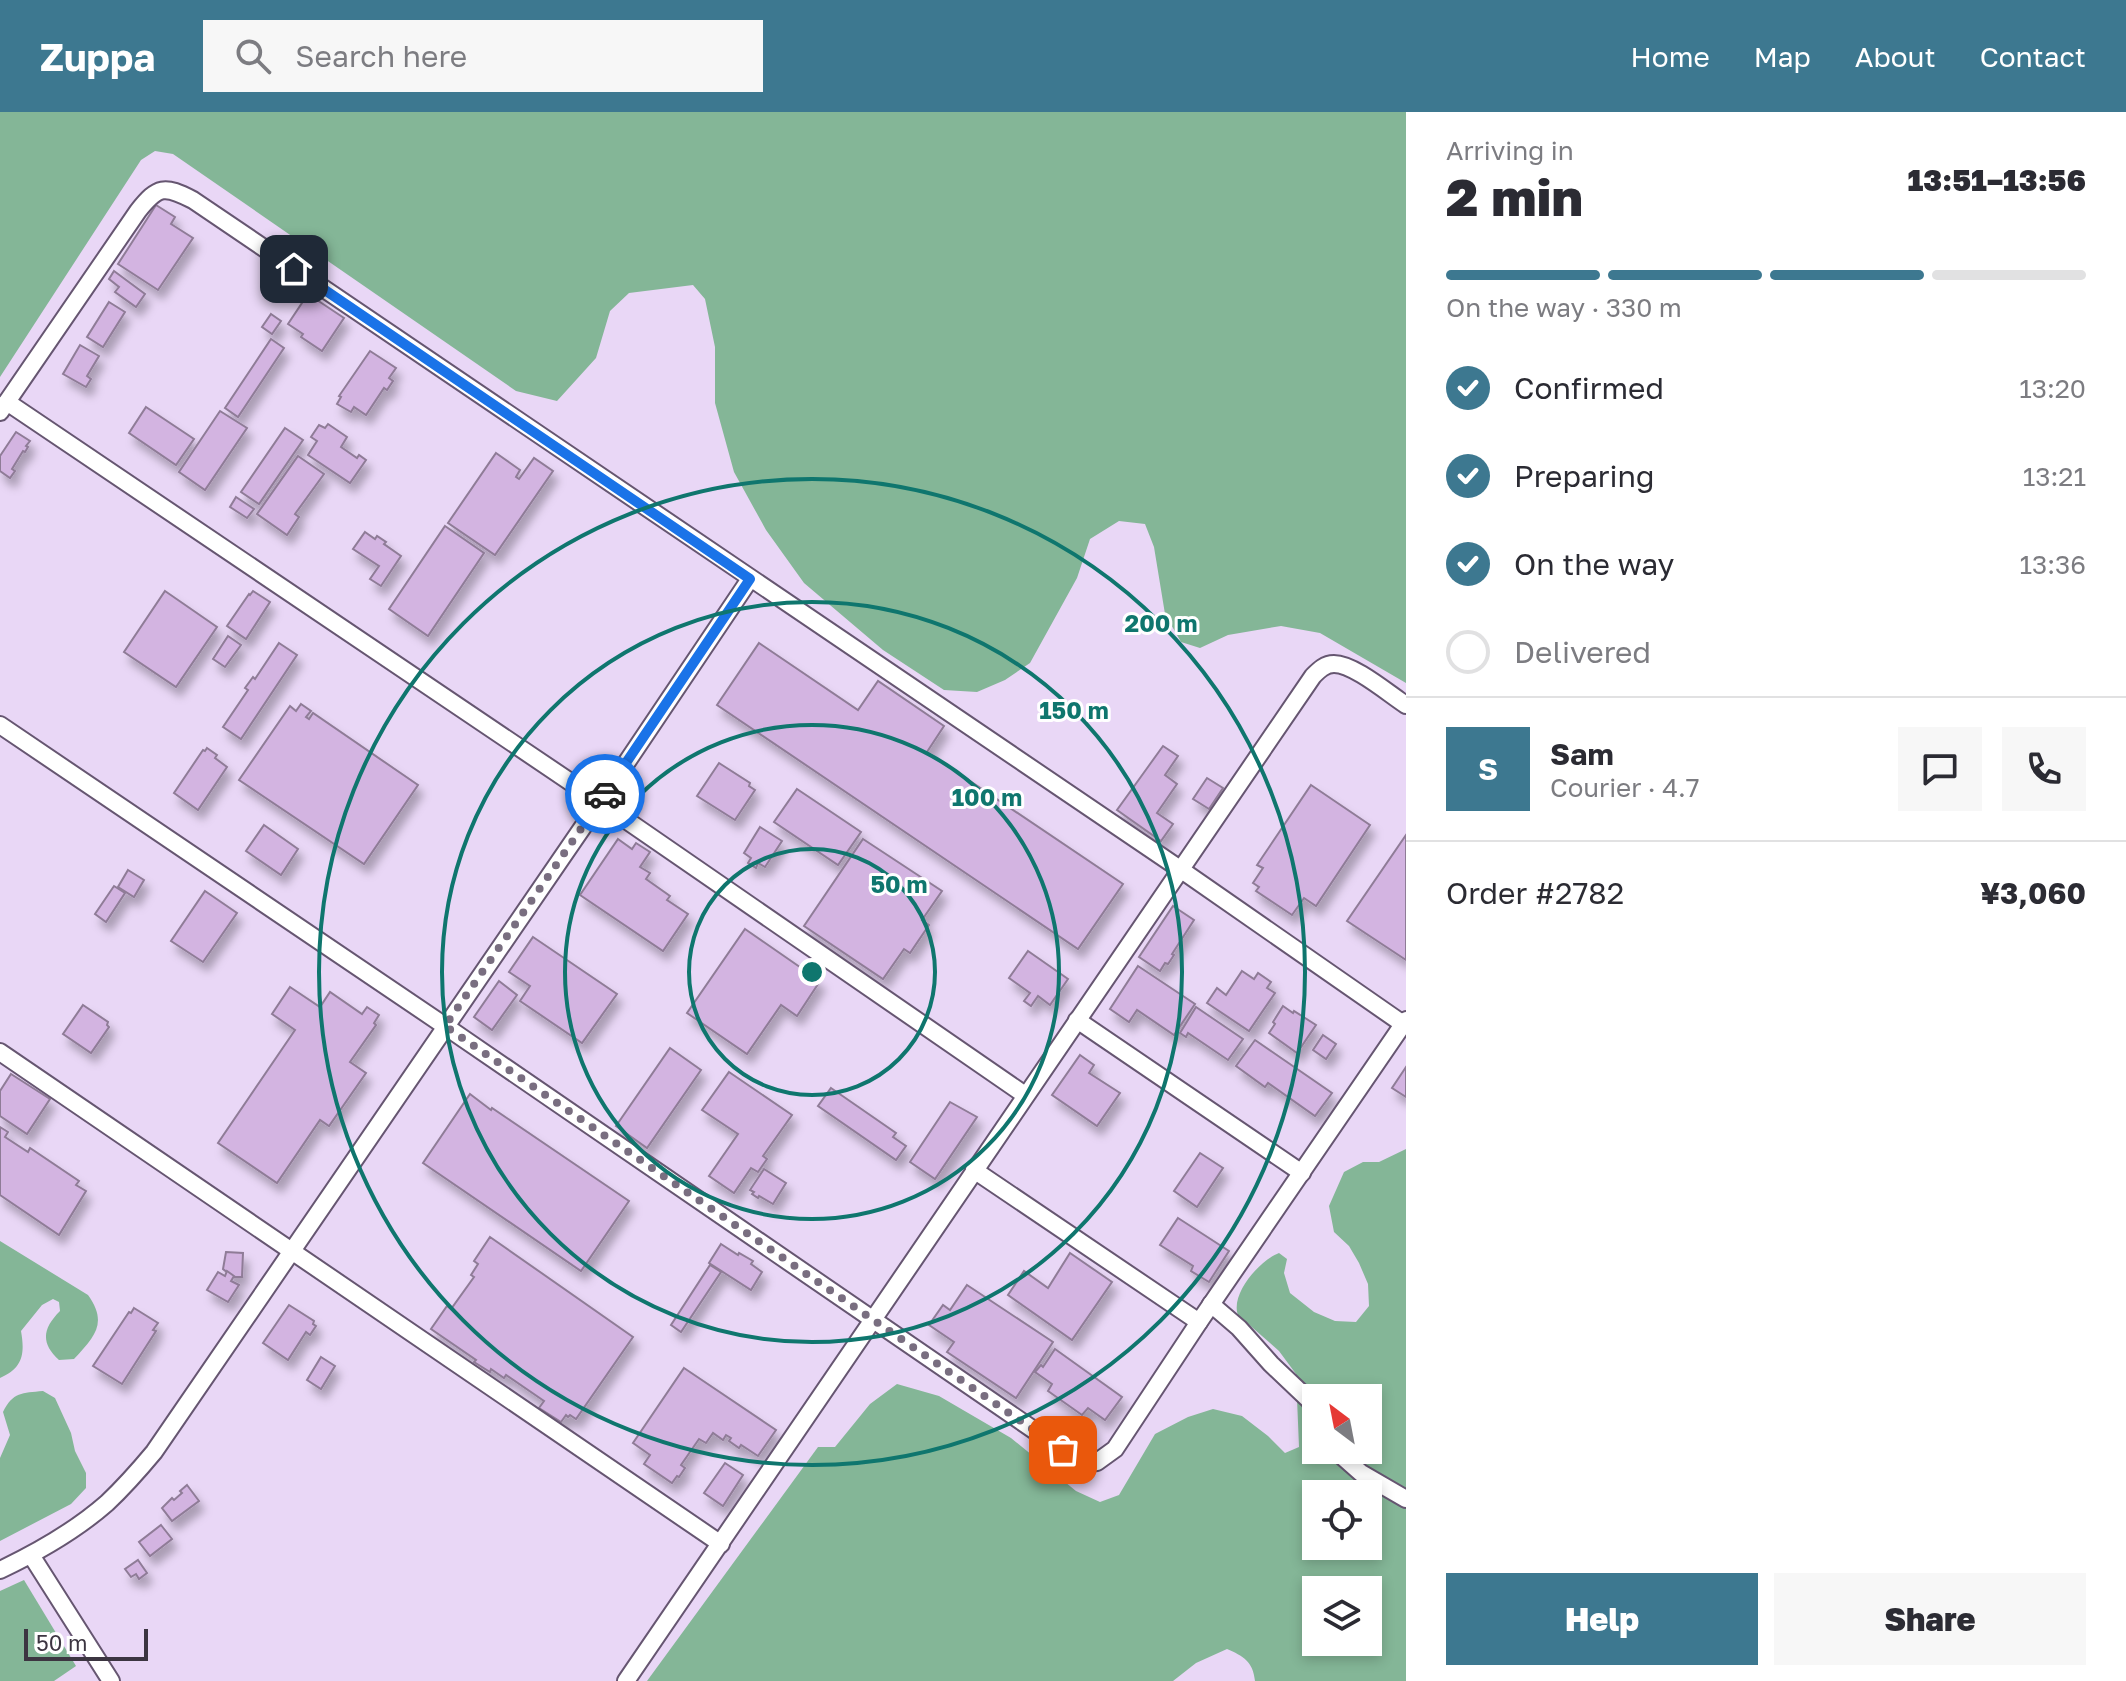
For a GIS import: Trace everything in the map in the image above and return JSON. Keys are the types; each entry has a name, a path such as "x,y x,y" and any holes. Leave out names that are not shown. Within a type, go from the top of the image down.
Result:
{"street":[{"path":"0,725 1071,1455 1088,1463 1097,1462 1115,1449 1405,1022 193,200 173,190 163,189 154,193 138,211 4,407 600,802 1025,1095"},
{"path":"0,1570 31,1555 106,1504 154,1452 750,579"},
{"path":"626,1681 1306,685 1321,668 1331,664 1349,668 1406,705"},
{"path":"1077,1020 1302,1173"},
{"path":"0,1052 721,1544"},
{"path":"974,1170 1199,1322"},
{"path":"1211,1304 1239,1328 1302,1393"},
{"path":"1351,1464 1406,1499"},
{"path":"31,1555 111,1681"}],"green space":[{"path":"0,112 1406,112 1406,683 1320,633 1281,626 1228,635 1200,648 1181,642 1165,614 1154,547 1145,524 1119,521 1090,539 1077,578 1030,663 1005,680 977,692 944,690 883,650 804,583 766,530 734,472 715,403 715,347 705,299 693,285 629,293 610,311 596,358 557,401 516,391 173,154 155,151 141,160 0,377"},
{"path":"1406,1149 1406,1681 1255,1681 1246,1660 1227,1649 1196,1663 1173,1681 647,1681 818,1447 835,1447 870,1404 897,1384 939,1396 1011,1438 1076,1491 1100,1502 1119,1495 1155,1434 1188,1417 1213,1409 1242,1416 1285,1453 1299,1447 1296,1374 1279,1351 1238,1315 1238,1297 1256,1270 1279,1253 1287,1259 1284,1273 1290,1293 1314,1312 1335,1321 1356,1322 1369,1306 1368,1284 1349,1246 1334,1232 1329,1206 1344,1172 1363,1162 1379,1162"},
{"path":"0,1241 88,1295 98,1321 93,1336 74,1359 59,1360 46,1342 47,1329 60,1311 59,1302 53,1299 42,1305 21,1331 21,1359 14,1370 0,1378"},
{"path":"43,1391 55,1398 71,1433 75,1451 86,1473 86,1488 71,1504 0,1541 0,1458 10,1435 3,1412 19,1395"},
{"path":"24,1580 76,1666 54,1681 0,1681 0,1591"}],"building":[{"path":"156,205 175,217 171,224 193,238 158,290 118,264"},
{"path":"114,271 145,294 136,307 115,292 119,287 109,279"},
{"path":"308,294 344,318 322,351 288,324"},
{"path":"109,302 125,312 103,347 87,337"},
{"path":"271,314 281,321 272,334 262,327"},
{"path":"271,339 284,348 238,417 225,408"},
{"path":"80,345 99,356 87,376 91,379 86,387 63,374"},
{"path":"370,351 396,368 389,378 393,381 387,390 384,388 366,415 354,407 351,412 337,404 339,396"},
{"path":"146,407 194,439 176,465 129,433"},
{"path":"220,411 247,428 205,490 179,472"},
{"path":"328,424 347,437 341,447 366,460 350,483 308,455 317,441 311,437 319,425 325,428"},
{"path":"285,428 303,440 259,504 241,492"},
{"path":"16,432 30,441 12,469 15,471 10,478 0,471 0,456"},
{"path":"496,453 520,470 516,477 519,479 534,458 553,471 495,555 448,523"},
{"path":"298,456 324,474 295,514 299,517 287,535 257,514"},
{"path":"236,497 254,509 247,518 230,507"},
{"path":"445,526 484,553 428,636 389,609"},
{"path":"365,532 386,542 384,544 401,556 381,586 370,579 379,566 353,549"},
{"path":"165,591 217,627 176,687 124,652"},
{"path":"253,591 270,602 246,639 227,626"},
{"path":"228,636 241,645 225,667 213,659"},
{"path":"279,643 297,655 241,739 223,727 248,690 245,688 253,677 255,679"},
{"path":"759,643 858,710 878,681 944,726 927,752 1123,884 1078,949 717,705"},
{"path":"301,704 311,711 306,717 309,719 313,713 418,785 364,864 239,780 290,706 296,711"},
{"path":"1163,746 1178,756 1165,775 1177,784 1157,813 1173,824 1161,841 1117,810"},
{"path":"207,748 227,767 198,810 174,793"},
{"path":"719,763 750,783 749,786 755,790 735,820 697,796"},
{"path":"1207,778 1223,788 1209,809 1193,799"},
{"path":"1311,785 1370,825 1316,906 1304,898 1292,915 1256,891 1259,887 1253,883 1263,868 1257,865"},
{"path":"797,789 861,832 838,865 774,822"},
{"path":"264,825 298,849 281,875 246,851"},
{"path":"760,827 782,841 765,867 758,863 756,868 748,863 751,858 744,853"},
{"path":"1406,835 1406,960 1347,921"},
{"path":"618,839 632,849 636,843 650,852 640,867 650,873 646,879 670,896 667,900 688,914 663,951 580,895"},
{"path":"863,839 942,891 922,920 929,925 910,953 904,949 883,979 804,926"},
{"path":"128,870 144,880 134,897 118,887"},
{"path":"114,886 125,893 106,922 95,914"},
{"path":"205,891 237,913 203,962 171,941"},
{"path":"1173,906 1194,920 1168,964 1165,963 1160,971 1139,957"},
{"path":"745,929 820,981 797,1016 781,1005 747,1054 687,1013"},
{"path":"533,937 617,994 582,1043 520,1001 530,986 509,972"},
{"path":"1028,951 1068,979 1050,1005 1038,996 1031,1006 1024,1001 1030,993 1009,978"},
{"path":"1138,966 1195,1004 1174,1035 1137,1010 1129,1022 1110,1009"},
{"path":"1242,971 1254,979 1258,973 1271,982 1267,988 1275,993 1249,1031 1207,1003 1217,988 1226,995"},
{"path":"499,981 517,995 492,1030 474,1017"},
{"path":"290,987 320,1007 330,992 362,1014 367,1007 379,1015 374,1023 376,1025 350,1062 366,1073 329,1126 320,1120 277,1183 218,1143 295,1030 272,1014"},
{"path":"83,1005 108,1022 109,1027 91,1053 63,1034"},
{"path":"1283,1006 1316,1025 1297,1053 1269,1033"},
{"path":"1196,1007 1243,1039 1228,1060 1188,1033 1186,1037 1180,1033"},
{"path":"1323,1035 1336,1044 1326,1059 1313,1050"},
{"path":"1255,1040 1332,1093 1315,1116 1268,1083 1265,1087 1236,1066"},
{"path":"670,1048 701,1070 647,1148 616,1126"},
{"path":"1080,1055 1094,1065 1089,1073 1120,1093 1097,1126 1052,1095"},
{"path":"1406,1067 1406,1097 1392,1088"},
{"path":"729,1072 792,1115 763,1156 767,1159 758,1172 751,1168 734,1193 709,1176 738,1134 702,1110"},
{"path":"11,1074 50,1099 27,1134 0,1116 0,1091"},
{"path":"831,1088 896,1133 893,1137 906,1146 896,1160 818,1106"},
{"path":"470,1094 629,1201 581,1271 423,1163"},
{"path":"950,1102 977,1117 935,1179 910,1162"},
{"path":"0,1127 8,1132 5,1137 28,1152 30,1148 79,1181 76,1185 86,1191 59,1235 0,1195"},
{"path":"1200,1153 1223,1168 1197,1207 1174,1191"},
{"path":"764,1169 786,1183 773,1204 758,1198 750,1190"},
{"path":"1178,1218 1229,1251 1209,1282 1191,1271 1193,1266 1160,1245"},
{"path":"490,1237 633,1337 576,1419 566,1415 561,1422 539,1408 544,1401 506,1375 504,1378 474,1362 476,1360 431,1329 447,1306 451,1309 474,1277 471,1275 478,1264 474,1261"},
{"path":"721,1244 753,1261 751,1264 762,1272 751,1290 709,1263"},
{"path":"226,1252 243,1253 242,1277 233,1277 223,1269"},
{"path":"1070,1253 1112,1282 1072,1340 1008,1295 1024,1271 1048,1288"},
{"path":"710,1265 721,1272 681,1332 671,1325"},
{"path":"227,1271 234,1276 231,1281 239,1285 228,1302 207,1290 218,1272 225,1276"},
{"path":"967,1285 1053,1342 1016,1398 947,1352 954,1342 929,1325 943,1305 950,1310"},
{"path":"289,1305 314,1321 316,1326 310,1335 306,1332 288,1360 263,1343"},
{"path":"134,1308 158,1323 122,1384 93,1366"},
{"path":"1055,1349 1122,1397 1105,1420 1088,1408 1082,1415 1048,1391 1052,1384 1035,1372 1041,1365 1043,1367"},
{"path":"321,1357 335,1366 321,1389 307,1380"},
{"path":"684,1368 776,1430 758,1456 741,1445 739,1448 726,1435 723,1440 713,1433 706,1443 699,1439 681,1465 685,1468 672,1483 644,1464 650,1455 633,1443"},
{"path":"725,1463 743,1475 723,1506 704,1493"},
{"path":"187,1485 199,1501 172,1521 162,1508 182,1493 180,1491"},
{"path":"161,1525 172,1539 150,1556 139,1542"},
{"path":"138,1560 147,1573 139,1579 136,1574 131,1577 125,1569"}],"way so far":[{"path":"605,794 445,1026 1063,1450"}],"route":[{"path":"294,269 750,579 605,794"}]}
